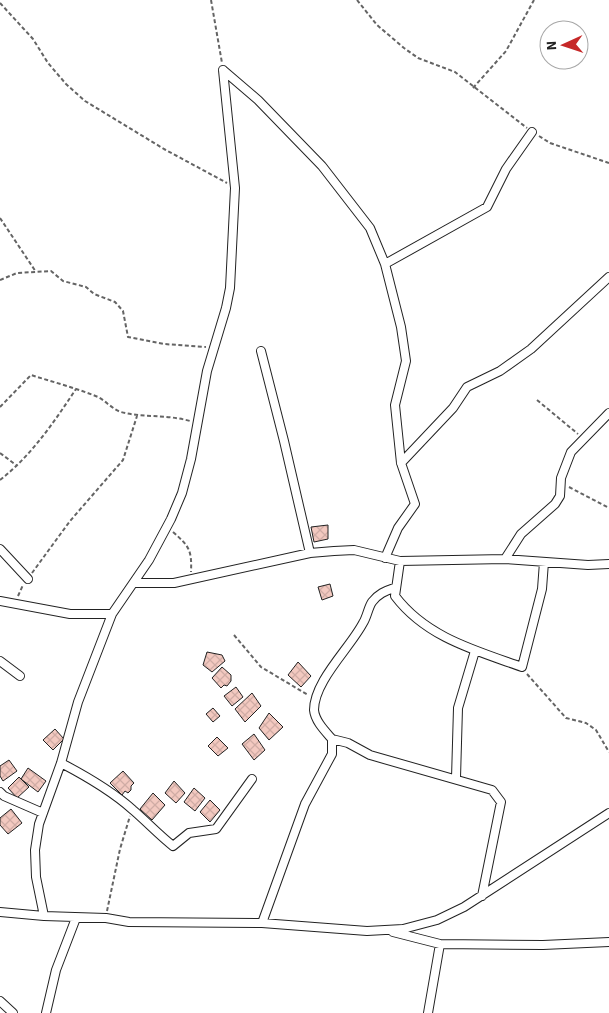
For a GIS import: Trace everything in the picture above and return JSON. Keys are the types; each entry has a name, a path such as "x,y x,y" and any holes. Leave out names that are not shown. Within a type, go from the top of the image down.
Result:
{"street":[{"path":"44,916 36,877 35,850 42,813 61,763 78,702 112,614 135,583 167,527 186,476 214,347 230,288 235,188 223,70"},
{"path":"223,70 258,100 322,166 370,228 385,264 401,327 406,361 395,405 401,463 415,504 398,528 385,558"},
{"path":"385,264 487,207 506,169 532,132"},
{"path":"401,463 452,408 467,387 500,371 531,349 609,277"},
{"path":"261,352 310,553"},
{"path":"505,559 521,534 554,504 560,496 565,464 572,452 609,413"},
{"path":"0,549 28,579"},
{"path":"135,583 174,583 310,553 354,550 400,561 505,559 588,565 609,564"},
{"path":"400,561 394,588 395,596 406,611 427,628 460,646 522,667 542,589 544,562"},
{"path":"394,588 382,592 371,603 364,622 328,675 314,711 320,726 332,739 348,743 370,754 492,790 501,802 482,896"},
{"path":"0,601 70,614 112,614"},
{"path":"456,778 458,708 475,650"},
{"path":"0,661 20,676"},
{"path":"262,923 305,804 332,754 332,739"},
{"path":"61,763 88,776 132,808 173,846 189,833 216,829 252,779"},
{"path":"0,792 4,796 42,813"},
{"path":"0,912 76,918 106,918 129,922 262,923 388,930 419,926 437,920 482,896 609,813"},
{"path":"46,1013 56,970 76,918"},
{"path":"388,930 440,944 543,945 609,942"},
{"path":"428,1013 440,944"},
{"path":"0,1001 13,1013"}],"path":[{"path":"211,0 223,70"},
{"path":"357,0 377,25 411,53 418,58 455,72 473,88 532,132 550,143 609,163"},
{"path":"473,88 506,51 534,0"},
{"path":"0,2 33,39 48,63 66,84 85,101 164,149 235,188"},
{"path":"0,218 37,272"},
{"path":"0,280 17,273 51,272 63,281 86,287 94,294 115,302 122,311 128,337 164,344 214,347"},
{"path":"0,407 31,375 104,400 118,411 137,416 172,416 197,423"},
{"path":"0,480 45,435 76,389"},
{"path":"537,400 584,438"},
{"path":"16,603 21,588 70,521 123,460 137,416"},
{"path":"0,453 16,466"},
{"path":"561,484 609,508"},
{"path":"167,527 185,542 192,554 190,579"},
{"path":"234,635 261,667 296,690 317,700"},
{"path":"522,667 566,718 586,723 596,730 609,752"},
{"path":"106,918 120,849 132,808"}],"building":[{"path":"328,525 328,539 314,542 311,527"},
{"path":"330,584 333,596 322,600 318,587"},
{"path":"207,652 222,655 225,661 212,672 203,665"},
{"path":"298,662 311,676 301,687 288,675"},
{"path":"222,667 231,675 231,681 227,686 224,685 221,688 212,678"},
{"path":"236,687 243,697 232,706 224,696"},
{"path":"252,693 261,706 245,722 235,709"},
{"path":"213,708 220,716 213,722 206,714"},
{"path":"269,713 283,727 269,740 259,728"},
{"path":"55,729 64,739 53,750 43,740"},
{"path":"254,734 265,750 254,760 242,744"},
{"path":"217,737 228,748 218,756 208,746"},
{"path":"9,760 17,771 3,781 0,776 0,766"},
{"path":"28,768 46,781 38,792 21,779"},
{"path":"123,771 134,783 128,793 125,791 122,795 110,783"},
{"path":"19,777 29,787 17,798 8,788"},
{"path":"174,781 185,793 176,803 165,793"},
{"path":"194,788 205,798 195,811 184,802"},
{"path":"153,793 165,805 152,820 140,809"},
{"path":"210,800 220,810 210,822 200,812"},
{"path":"11,809 22,823 8,834 0,825 0,818"}]}
